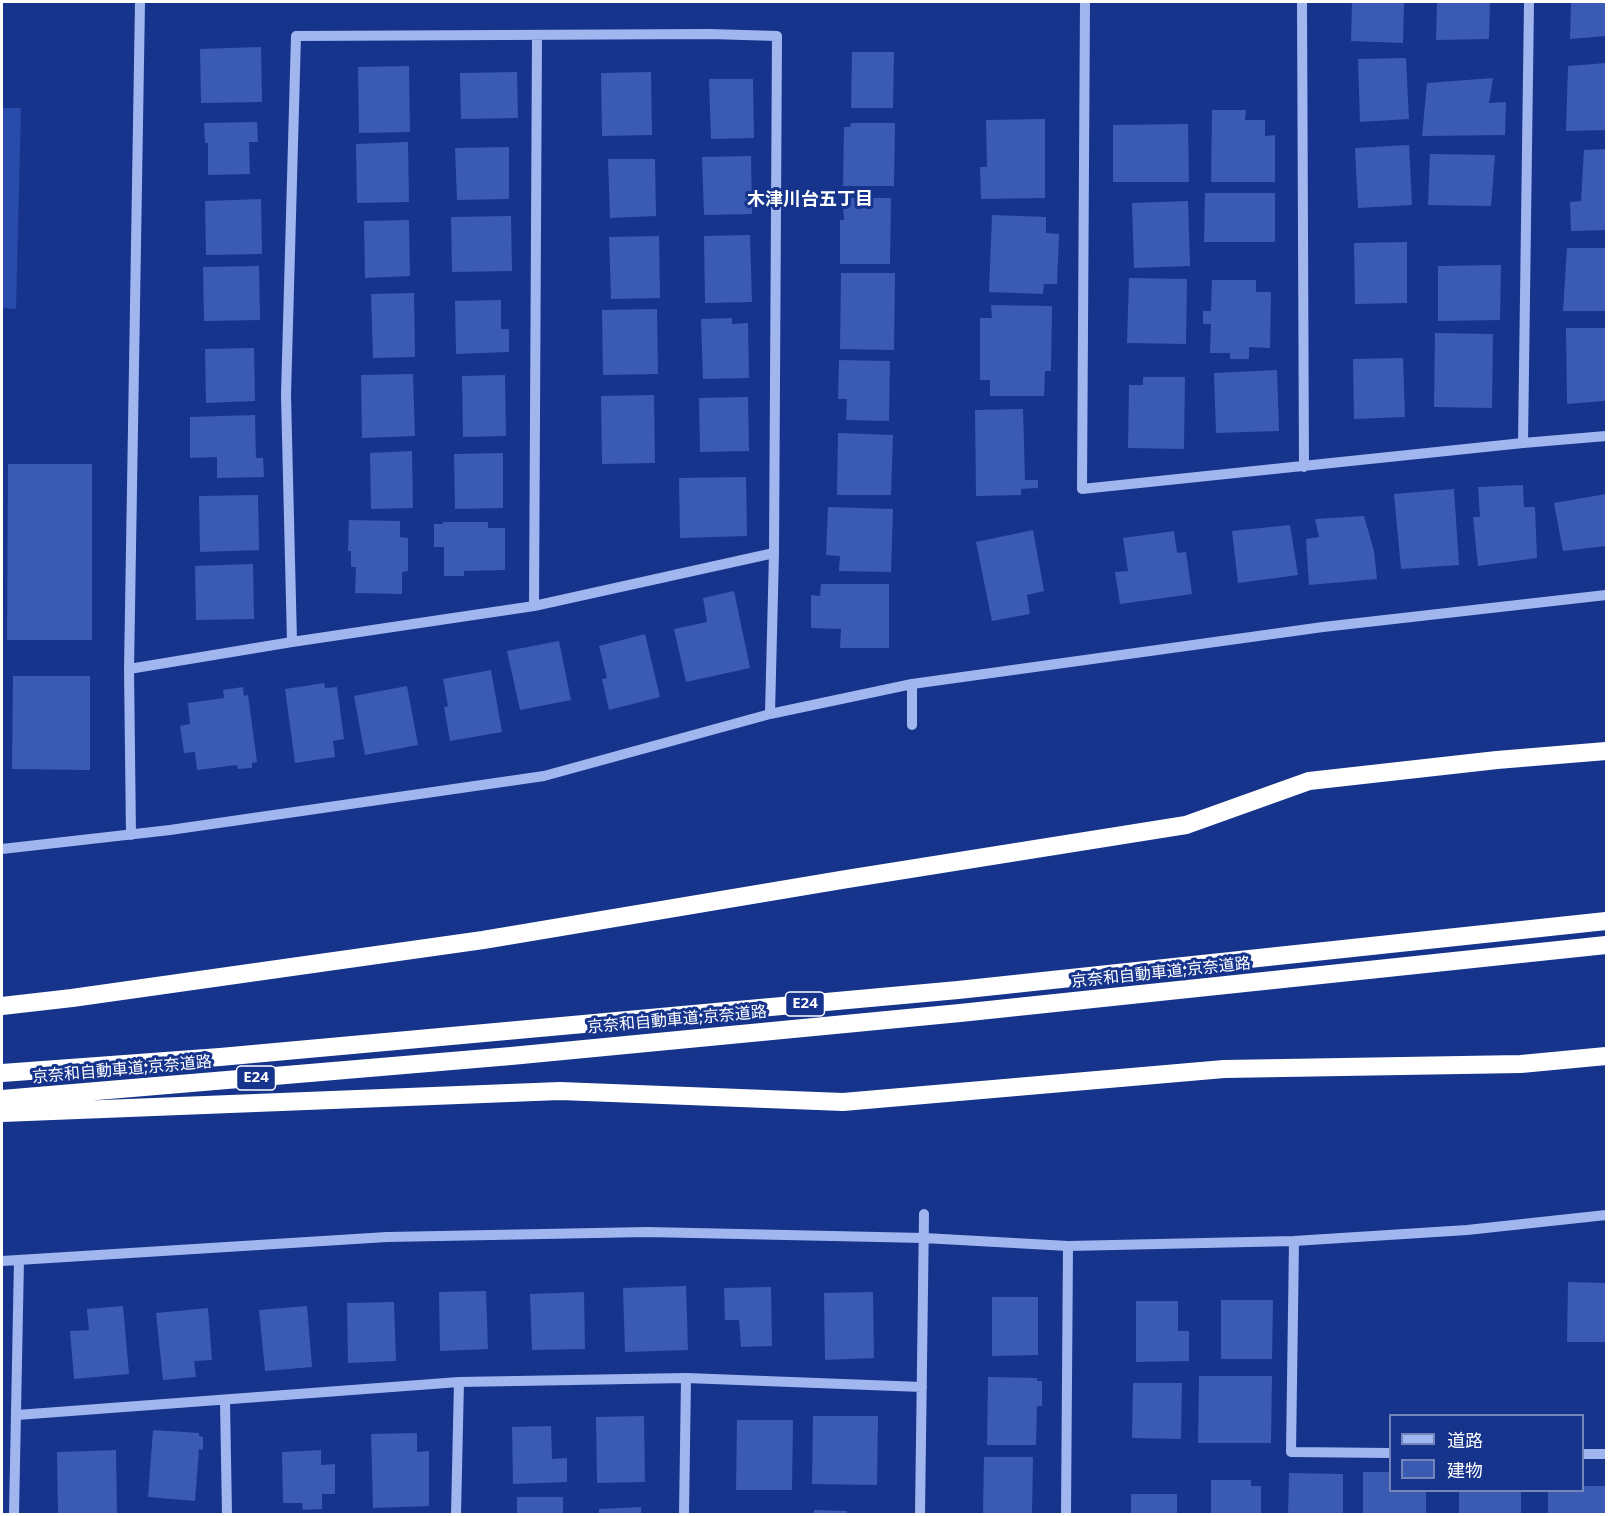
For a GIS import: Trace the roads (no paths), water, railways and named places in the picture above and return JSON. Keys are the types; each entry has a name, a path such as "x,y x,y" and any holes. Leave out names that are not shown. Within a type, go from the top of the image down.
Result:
{"highway":[{"path":"2,1006 483,940 1186,825 1309,781 1497,760 1606,751"},
{"name":"京奈和自動車道;京奈道路","path":"2,1073 220,1057 958,990 1606,921"},
{"name":"京奈和自動車道;京奈道路","path":"2,1099 465,1060 948,1014 1606,945"},
{"path":"2,1113 560,1091 843,1102 1224,1068 1521,1064 1606,1056"}],"street":[{"path":"131,835 129,669 140,2"},
{"path":"1085,2 1082,489 1606,436"},
{"path":"1302,2 1304,467"},
{"path":"1523,443 1529,2"},
{"path":"292,642 285,395 296,36 710,34 777,36 774,554 770,714"},
{"path":"534,606 537,35"},
{"path":"129,669 534,606 774,554"},
{"path":"2,849 131,835 544,776 770,714 912,684 1323,627 1606,595"},
{"path":"912,684 912,725"},
{"path":"920,1515 924,1214"},
{"path":"2,1261 399,1237 647,1232 924,1238 1068,1246 1294,1240 1467,1230 1606,1215"},
{"path":"1294,1240 1291,1452 1389,1453"},
{"path":"1066,1515 1068,1246"},
{"path":"14,1515 19,1260"},
{"path":"17,1415 459,1382 686,1378 922,1387"},
{"path":"684,1515 686,1378"},
{"path":"456,1515 459,1382"},
{"path":"225,1401 226,1515"},
{"path":"1584,1454 1606,1454"}],"district":[{"name":"木津川台五丁目","path":"810,200"}]}
